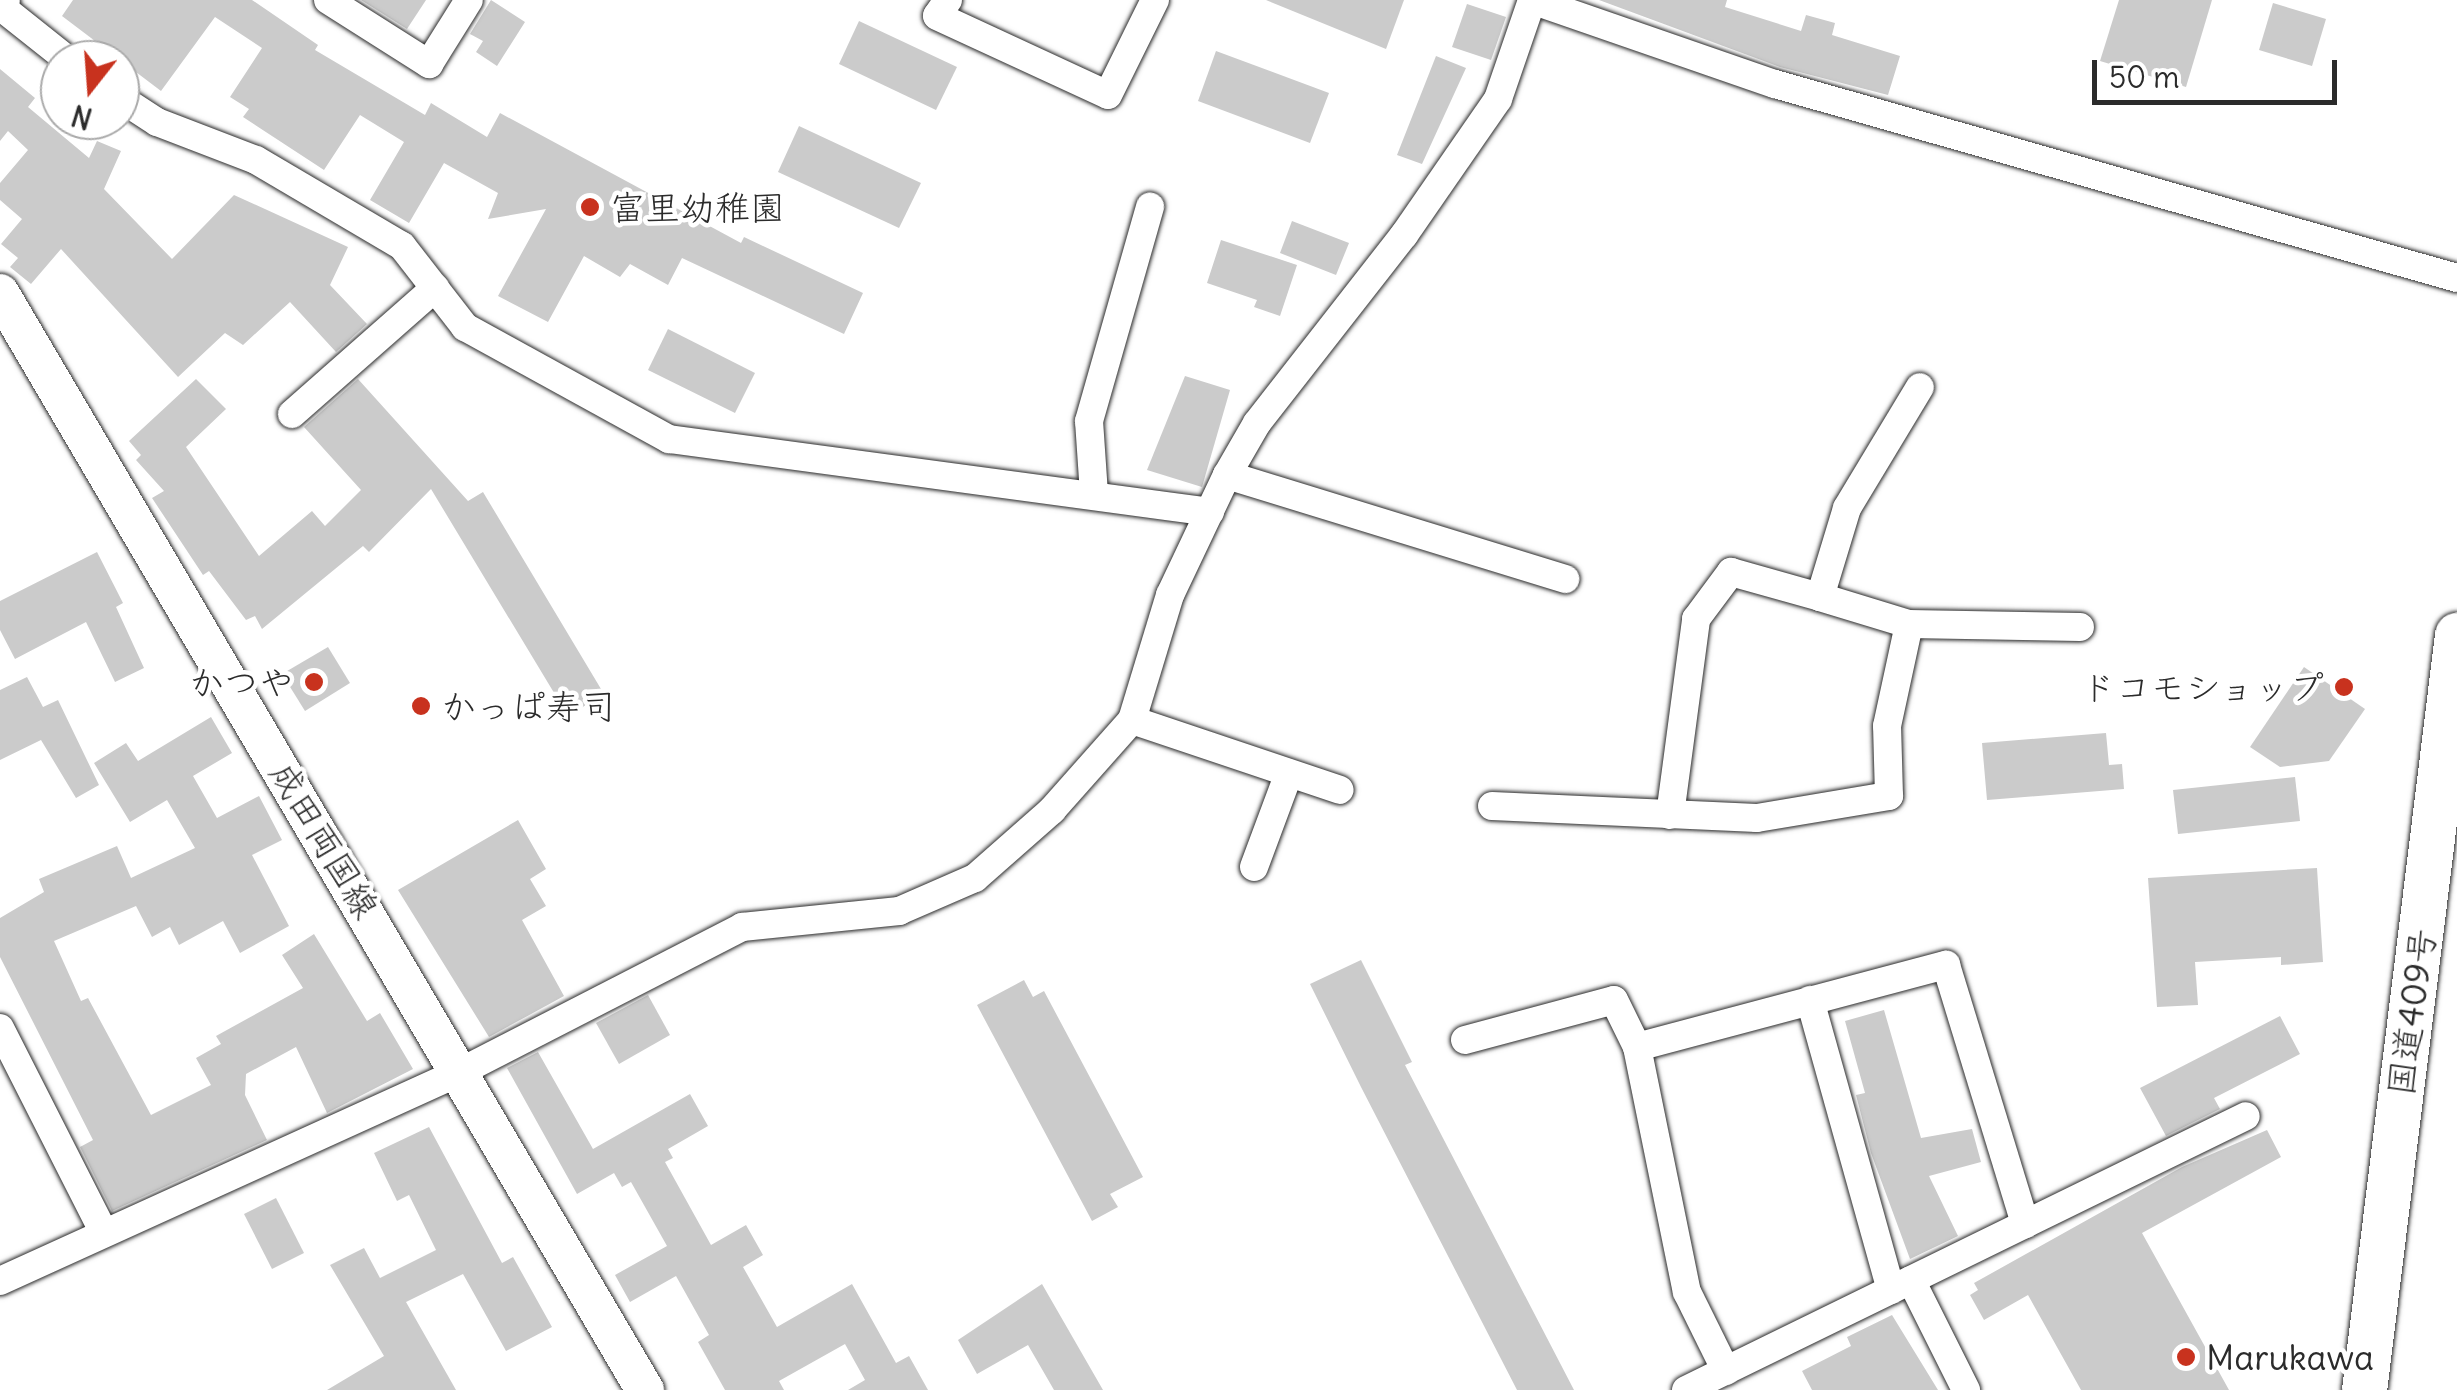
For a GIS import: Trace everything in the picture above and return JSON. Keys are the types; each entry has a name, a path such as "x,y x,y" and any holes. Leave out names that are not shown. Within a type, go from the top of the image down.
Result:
{"highway":[{"name":"国道409号","path":"2364,1390 2457,634"}],"main road":[{"name":"成田両国線","path":"0,293 462,1071 645,1390"}],"street":[{"path":"328,0 429,64 469,0"},
{"path":"948,0 936,16 1108,95 1155,0"},
{"path":"0,1281 462,1071 742,926 899,911 975,878 1052,810 1132,720 1170,595 1227,475 1257,423 1404,235 1498,99 1532,0 1775,84 2457,278"},
{"path":"1,4 44,40"},
{"path":"140,111 157,122 256,160 402,246 465,328 670,439 1210,512"},
{"path":"1094,494 1089,421 1150,208"},
{"path":"292,414 436,288"},
{"path":"1820,597 1847,508 1920,387"},
{"path":"1227,475 1565,579"},
{"path":"1670,815 1696,619 1731,572 1910,624 2080,627"},
{"path":"1492,806 1757,818 1890,796 1887,726 1910,624"},
{"path":"1132,720 1340,790"},
{"path":"1254,867 1290,773"},
{"path":"1637,1047 1946,965 2025,1224"},
{"path":"1465,1040 1614,1000 1637,1047 1687,1292 1726,1370"},
{"path":"1810,1000 1901,1285 1966,1390"},
{"path":"0,1028 104,1233"},
{"path":"1686,1390 2246,1116"}],"building":[{"path":"73,0 252,0 318,45 315,50 425,115 431,103 487,137 500,113 741,243 744,237 863,293 844,334 682,258 668,285 630,264 620,277 584,256 548,322 498,296 546,209 488,219 498,193 444,163 409,223 370,200 404,142 360,115 324,170 243,117 249,109 230,97 262,48 215,17 161,91 140,75 140,40 94,40 62,16"},
{"path":"361,0 426,0 407,29"},
{"path":"491,0 525,22 497,66 476,52 483,41 470,34"},
{"path":"1266,0 1404,0 1386,49"},
{"path":"1599,0 1727,0 1725,7 1801,31 1806,15 1835,23 1832,35 1900,56 1888,95 1780,67"},
{"path":"2119,0 2212,0 2186,87 2100,61"},
{"path":"2273,3 2326,19 2312,66 2259,50"},
{"path":"1467,4 1506,17 1491,60 1452,47"},
{"path":"859,21 957,67 936,110 839,64"},
{"path":"1216,51 1329,93 1310,143 1198,101"},
{"path":"1436,56 1466,68 1422,164 1397,155"},
{"path":"0,69 35,98 28,107 40,117 40,140 67,140 89,158 97,141 121,151 104,189 172,259 234,195 348,247 330,285 367,324 336,352 290,302 243,345 225,333 178,377 61,249 31,284 10,267 18,258 1,244 22,219 0,200 0,183 28,150 8,131 0,141"},
{"path":"799,126 921,183 899,228 778,172"},
{"path":"1292,221 1349,243 1336,275 1280,253"},
{"path":"1221,240 1297,265 1280,316 1254,307 1257,300 1207,283"},
{"path":"668,329 755,373 735,413 648,370"},
{"path":"1185,376 1230,390 1202,487 1147,470"},
{"path":"196,379 226,409 186,447 259,556 312,511 325,526 361,490 304,427 358,379 468,501 483,492 604,694 568,716 431,489 369,552 363,546 262,629 255,616 246,620 209,571 203,575 152,498 164,491 136,460 141,455 129,441"},
{"path":"97,552 123,603 116,607 144,668 115,682 86,622 15,659 0,630 0,601"},
{"path":"328,647 350,683 305,711 282,674"},
{"path":"2304,667 2365,709 2329,761 2280,767 2250,747"},
{"path":"27,677 43,707 58,700 99,785 76,798 41,740 0,760 0,690"},
{"path":"211,717 232,753 193,776 217,818 259,796 282,840 252,855 289,926 240,953 223,921 179,945 170,927 152,937 136,906 54,941 81,1001 88,998 151,1115 211,1085 196,1058 221,1044 216,1036 303,988 282,955 314,934 367,1021 380,1013 413,1069 327,1113 296,1047 246,1074 245,1095 267,1140 112,1211 80,1147 93,1140 0,957 0,918 44,892 39,879 117,846 131,878 195,848 167,800 130,822 94,763 126,743 138,761"},
{"path":"2106,733 2109,765 2122,764 2124,789 1987,800 1982,743"},
{"path":"2295,777 2300,821 2178,834 2173,790"},
{"path":"518,820 546,869 530,879 546,906 522,920 564,996 489,1037 398,890"},
{"path":"2317,868 2323,962 2281,965 2281,957 2195,962 2198,1005 2157,1007 2148,878"},
{"path":"1361,960 1412,1062 1405,1065 1574,1390 1517,1390 1361,1087 1310,984"},
{"path":"1024,980 1033,997 1044,991 1143,1177 1110,1194 1118,1207 1092,1221 977,1005"},
{"path":"648,995 670,1035 619,1064 596,1023"},
{"path":"1884,1010 1921,1138 1972,1129 1981,1162 1929,1176 1958,1236 1910,1259 1871,1153 1856,1095 1865,1093 1845,1021"},
{"path":"2280,1016 2300,1054 2214,1098 2220,1109 2166,1136 2140,1088"},
{"path":"538,1052 593,1149 690,1094 708,1126 668,1149 673,1158 665,1162 711,1245 746,1225 763,1255 743,1267 777,1327 852,1284 896,1363 909,1356 928,1390 848,1390 865,1380 845,1344 779,1381 784,1390 725,1390 698,1342 709,1335 676,1276 630,1302 615,1275 667,1246 631,1182 622,1187 614,1173 577,1194 507,1068"},
{"path":"429,1127 502,1263 513,1257 552,1327 506,1351 463,1274 406,1302 456,1390 327,1390 384,1356 330,1265 364,1248 380,1278 436,1250 409,1195 397,1201 374,1153"},
{"path":"2267,1130 2281,1157 2142,1233 2229,1390 2081,1390 2028,1295 1984,1320 1970,1295 1978,1290 1974,1283 2182,1167"},
{"path":"276,1198 304,1253 272,1269 244,1214"},
{"path":"1042,1284 1103,1390 1054,1390 1028,1345 977,1374 958,1340"},
{"path":"1892,1315 1938,1390 1812,1390 1802,1371 1851,1346 1847,1337"}],"place":[{"name":"富里幼稚園","path":"590,207"},
{"name":"かつや","path":"314,682"},
{"name":"ドコモショップ","path":"2344,687"},
{"name":"かっぱ寿司","path":"421,706"},
{"name":"Marukawa","path":"2186,1357"}]}
